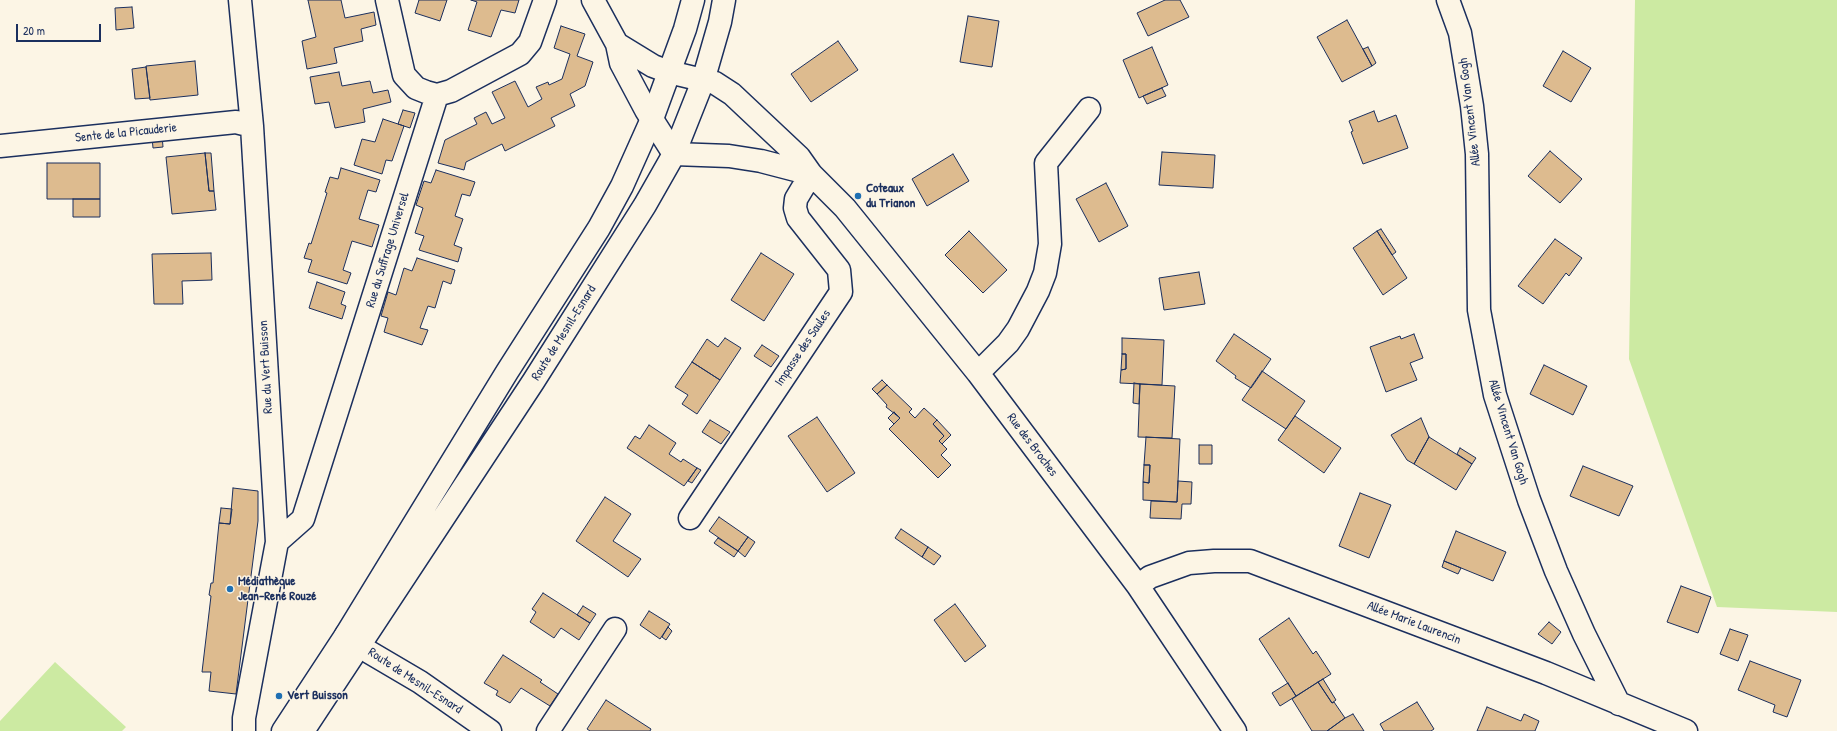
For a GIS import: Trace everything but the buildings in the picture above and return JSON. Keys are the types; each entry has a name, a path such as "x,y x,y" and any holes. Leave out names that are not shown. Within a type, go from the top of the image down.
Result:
{"street":[{"name":"Rue du Vert Buisson","path":"240,0 252,126 277,542 244,718 244,731"},
{"path":"388,0 404,75 416,88 437,95 451,91 520,54 530,42 545,0"},
{"path":"593,0 618,44 621,64 674,154 729,156 761,161 811,174"},
{"name":"Route de Mesnil-Esnard","path":"303,731 353,640 507,372 599,228 622,186 652,119 685,29 693,0"},
{"name":"Route de Mesnil-Esnard","path":"283,731 353,640 533,382 646,204 674,154 703,81 720,22 724,0"},
{"name":"Allée Vincent Van Gogh","path":"1448,0 1460,33 1472,106 1477,154 1480,310 1494,395 1529,500 1556,571 1584,634 1619,704"},
{"name":"Rue des Broches","path":"618,44 653,66 669,72 715,83 732,94 799,157 811,174 845,208 978,373 1138,586 1235,731"},
{"name":"Rue du Suffrage Universel","path":"277,542 303,519 437,95"},
{"path":"978,373 1008,343 1018,329 1038,291 1045,273 1050,244 1046,163 1089,109"},
{"name":"Sente de la Picauderie","path":"0,146 236,122 252,126"},
{"name":"Impasse des Saules","path":"690,518 841,292 839,270 798,218 795,208 796,199 811,174"},
{"name":"Allée Marie Laurencin","path":"1138,586 1150,577 1189,564 1214,561 1250,561 1546,673 1686,731"},
{"path":"548,731 615,629"},
{"name":"Route de Mesnil-Esnard","path":"353,640 420,682 490,731"}],"green space":[{"path":"1635,0 1837,0 1837,612 1717,607 1629,359"},
{"path":"55,662 126,727 122,731 0,731 0,721"}],"place":[{"name":"Coteaux du Trianon","path":"858,196"},
{"name":"Médiathèque Jean-René Rouzé","path":"230,589"},
{"name":"Vert Buisson","path":"279,696"}]}
